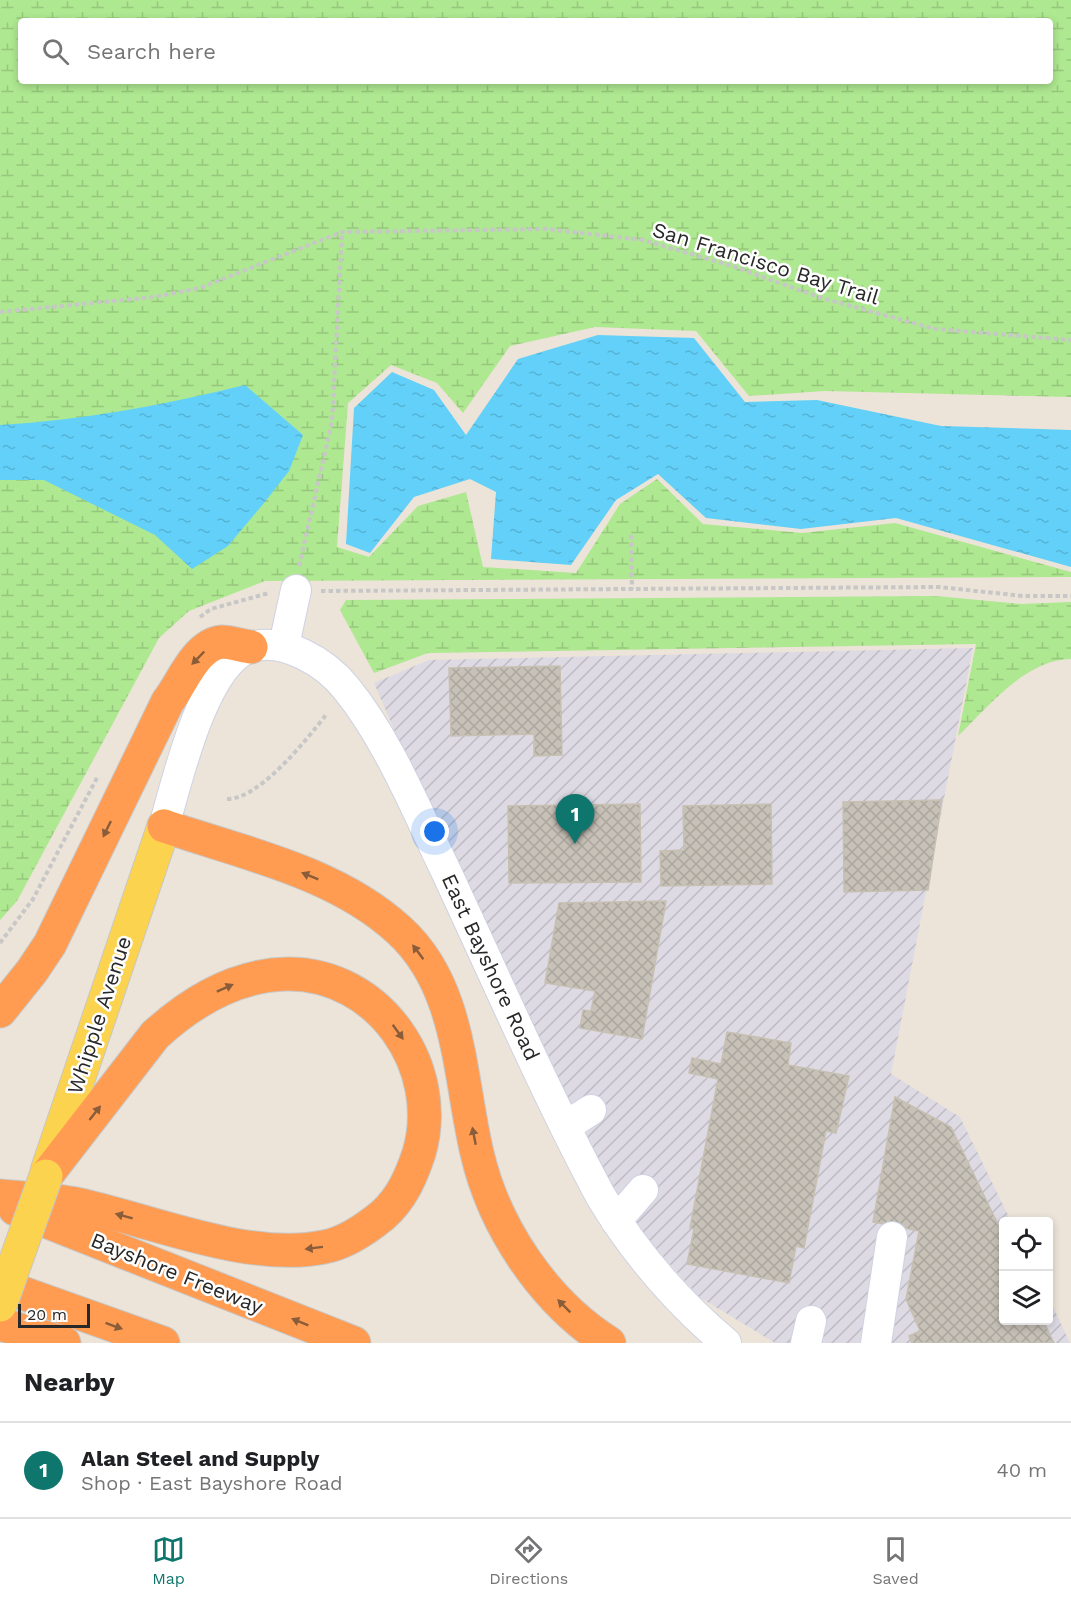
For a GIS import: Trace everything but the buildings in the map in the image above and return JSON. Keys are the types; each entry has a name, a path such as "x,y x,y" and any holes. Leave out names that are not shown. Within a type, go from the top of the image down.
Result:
{"highway":[{"path":"0,1011 33,971 50,944 168,701 188,669 202,652 221,642 251,647"},
{"path":"164,826 328,884 362,903 399,930 417,950 432,973 453,1025 477,1154 499,1216 532,1270 574,1316 609,1343"},
{"path":"0,1196 82,1205 246,1248 276,1251 326,1247 350,1238 371,1225 404,1191 421,1146 425,1122 424,1097 419,1074 400,1032 366,999 342,985 314,976 286,974 258,977 206,997 181,1012 155,1035 46,1176"},
{"name":"Bayshore Freeway","path":"0,1203 354,1343"},
{"path":"0,1285 163,1343"},
{"path":"0,1324 64,1343"}],"main road":[{"name":"Whipple Avenue","path":"0,1305 164,826"}],"street":[{"path":"284,645 296,590"},
{"name":"East Bayshore Road","path":"251,647 284,645 308,656 346,688 402,778 566,1126 616,1221 656,1276 682,1304 726,1343"},
{"name":"Whipple Avenue","path":"164,826 195,724 210,690 220,674 251,647"},
{"path":"566,1126 591,1110"},
{"path":"616,1221 643,1190"},
{"path":"876,1343 892,1237"}],"path":[{"name":"San Francisco Bay Trail","path":"0,312 154,297 200,288 342,232 547,229 643,240 732,266 822,298 935,329 1071,340"},
{"path":"342,232 332,422 296,590 939,587 1023,596 1071,596"},
{"path":"631,535 632,589"},
{"path":"227,799 239,799 252,791 307,739 326,715"}],"shaded area":[{"path":"973,648 891,1074 960,1117 1009,1217 999,1217 999,1325 1053,1325 1053,1307 1070,1343 775,1343 699,1297 581,1164 374,683 429,660"}],"green space":[{"path":"0,0 1071,0 1071,397 825,391 749,396 696,331 595,327 510,346 463,413 437,383 391,365 348,403 337,547 369,557 418,506 466,492 483,567 576,573 620,504 657,479 703,524 802,533 895,523 1071,572 1071,577 265,581 189,611 159,638 17,901 0,920"},
{"path":"936,596 1022,604 1071,602 1071,659 1054,661 1023,676 995,699 958,736 976,644 428,653 374,673 340,610 346,600"}],"water":[{"path":"598,335 694,338 745,402 817,400 941,426 1071,430 1071,567 896,518 801,529 706,518 658,474 616,500 571,565 491,559 496,492 470,479 414,497 370,553 346,544 354,408 392,372 434,390 466,435 518,359"},
{"path":"245,385 303,435 289,471 264,503 228,546 192,569 155,535 44,480 0,480 0,425 123,411"}],"place":[{"name":"Alan Steel and Supply","path":"575,844"}]}
